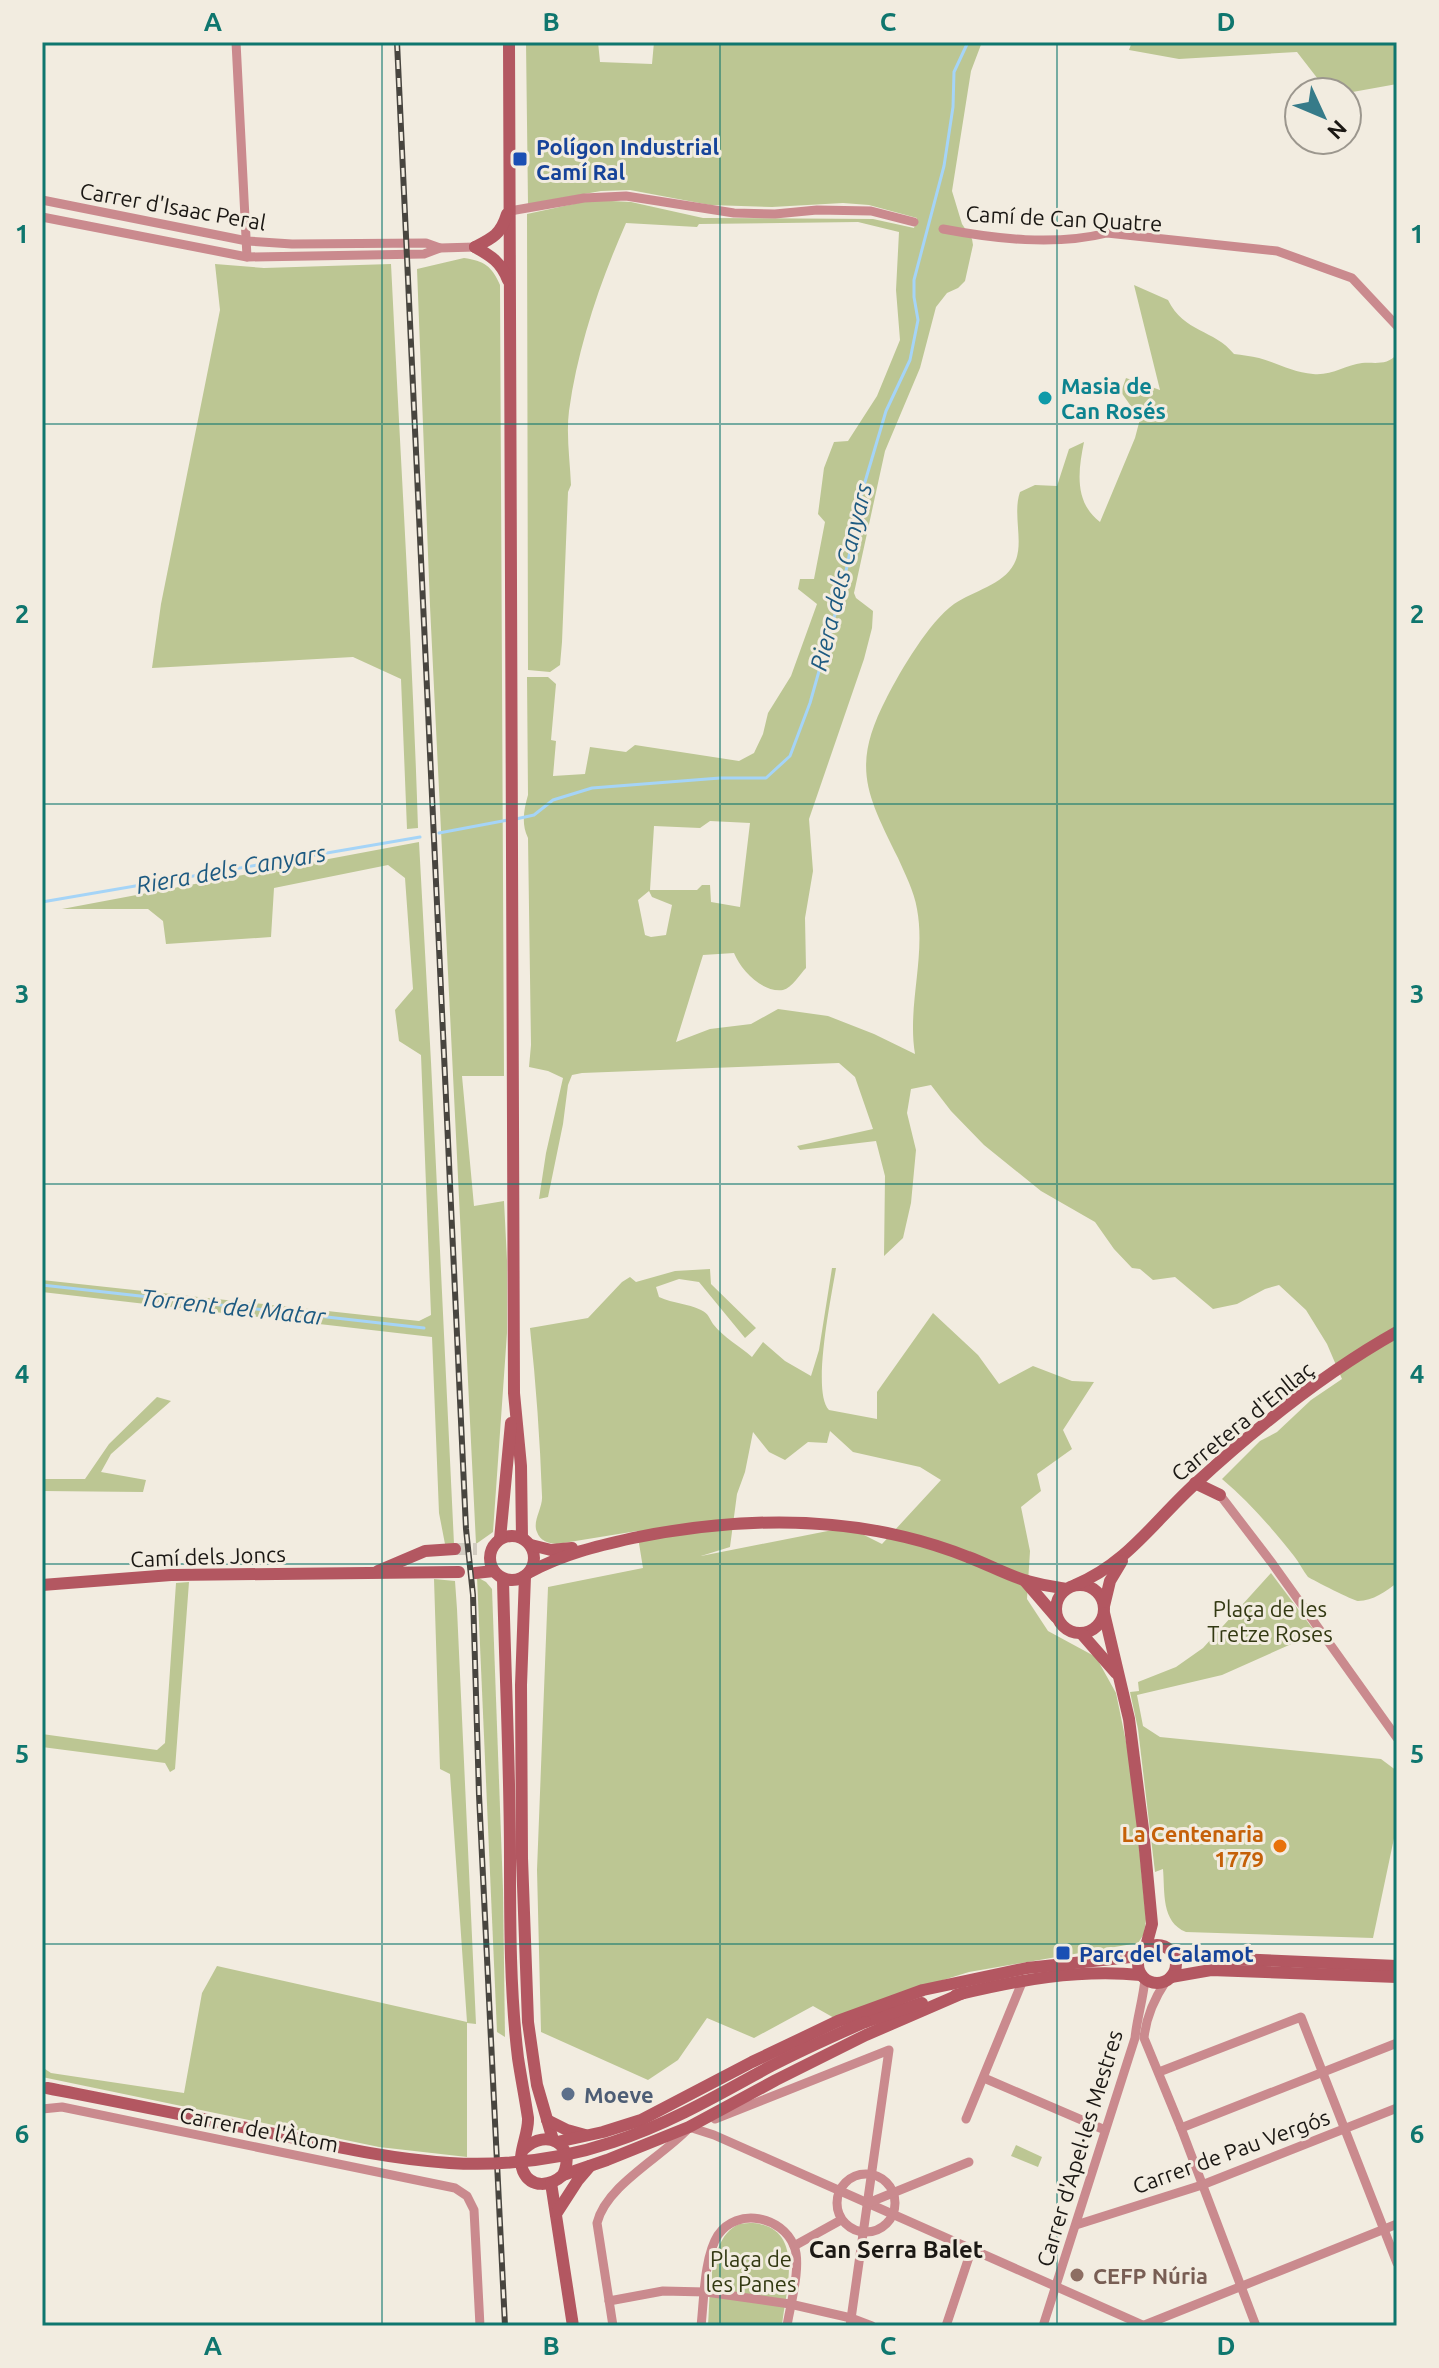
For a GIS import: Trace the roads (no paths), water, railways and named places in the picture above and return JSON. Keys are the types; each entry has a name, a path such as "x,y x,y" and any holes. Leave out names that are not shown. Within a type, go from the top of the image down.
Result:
{"street":[{"path":"236,42 247,257"},
{"path":"509,42 514,1393 527,1541 535,1555 534,1565 528,1574 521,1685 522,1858 528,2022 537,2085 547,2120 555,2141 566,2153 563,2175"},
{"path":"510,207 626,196 734,213 871,211 914,222"},
{"name":"Carrer d'Isaac Peral","path":"42,200 247,241 292,244 426,243 440,248"},
{"path":"475,247 491,239 503,227 510,207"},
{"name":"Carrer d'Isaac Peral","path":"42,217 247,257 424,254 440,248 475,247"},
{"name":"Camí de Can Quatre","path":"943,229 986,237 1080,240 1107,233 1277,251 1352,278 1397,326"},
{"path":"475,247 492,256 503,267 509,282"},
{"name":"Carretera d'Enllaç","path":"1071,1587 1103,1572 1125,1555 1195,1483 1273,1417 1397,1332"},
{"path":"514,1393 496,1543 490,1558 498,1575 511,1953 518,2060 528,2125 521,2157 524,2174 537,2183 551,2183 563,2175 654,2143 962,1988"},
{"path":"1210,1470 1220,1495 1397,1738"},
{"path":"1195,1483 1220,1495"},
{"path":"477,1549 511,1535 551,1550 595,1546 703,1526 795,1522 904,1537 966,1556 1025,1581 1090,1587 1097,1592 1104,1609 1131,1733 1152,1924 1138,1964 1143,1977"},
{"path":"475,1573 514,1580 553,1559 595,1546"},
{"name":"Camí dels Joncs","path":"375,1572 425,1551 455,1549"},
{"path":"404,1573 425,1551"},
{"name":"Carretera d'Enllaç","path":"1104,1609 1110,1581 1125,1555"},
{"name":"Camí dels Joncs","path":"42,1585 171,1575 459,1572"},
{"path":"1025,1581 1066,1629 1081,1633 1118,1675"},
{"path":"1056,1617 1057,1601 1071,1587"},
{"path":"1081,1633 1096,1627 1104,1609"},
{"path":"1152,1924 1176,1965 1153,2002 1139,2038 1159,2072 1256,2326"},
{"path":"45,2087 365,2152 440,2164 498,2164 577,2153 643,2131 865,2022 1027,1968 1142,1953 1155,1945 1185,1957 1397,1966"},
{"path":"524,2149 540,2138 555,2141 587,2136 641,2120 838,2021 923,1990 1096,1972 1143,1977 1154,1983 1211,1970 1397,1977"},
{"name":"Carrer d'Apel·les Mestres","path":"1043,2326 1105,2130 1139,2038 1143,1977"},
{"path":"966,2119 1023,1980"},
{"path":"1159,2072 1301,2017 1397,2263"},
{"path":"1181,2128 1397,2043"},
{"path":"613,2326 597,2223 600,2211 612,2193 689,2127 704,2124 889,2050 851,2322"},
{"path":"984,2078 1105,2130"},
{"name":"Carrer de l'Àtom","path":"42,2109 62,2107 455,2188 467,2196 474,2210 480,2326"},
{"name":"Carrer de Pau Vergós","path":"1076,2225 1202,2185 1397,2108"},
{"path":"547,2120 587,2136"},
{"path":"641,2120 646,2123 656,2150 652,2161"},
{"path":"689,2127 714,2135 972,2248 1143,2326 1397,2224"},
{"path":"868,2203 969,2162"},
{"path":"556,2214 590,2166"},
{"path":"872,2175 885,2181 895,2193 896,2207 894,2215 881,2227 864,2231 841,2220 837,2207 838,2190 855,2176 872,2175"},
{"path":"551,2183 573,2326"},
{"path":"701,2326 711,2252 720,2233 750,2217 775,2225 794,2246 796,2264 787,2326"},
{"path":"794,2246 841,2220"},
{"path":"946,2326 972,2248"},
{"path":"609,2301 663,2291 706,2292 790,2304 872,2326"}],"waterway":[{"name":"Riera dels Canyars","path":"516,819 534,815 553,800 592,788 720,778 766,778 790,756 810,703 843,586 862,492 886,411 910,360 918,320 914,280 944,166 953,107 954,72 968,42"},
{"name":"Riera dels Canyars","path":"439,833 508,820"},
{"name":"Riera dels Canyars","path":"42,902 420,837"},
{"name":"Torrent del Matar","path":"42,1285 424,1328"}],"tunnel":[{"path":"455,1549 477,1549"}],"railway":[{"path":"397,42 466,1529 473,1595 479,1795 505,2326"}],"place":[{"name":"Polígon Industrial Camí Ral","path":"520,159"},
{"name":"Masia de Can Rosés","path":"1045,398"},
{"name":"La Centenaria 1779","path":"1280,1846"},
{"name":"Parc del Calamot","path":"1063,1953"},
{"name":"Moeve","path":"568,2094"},
{"name":"CEFP Núria","path":"1077,2275"}],"district":[{"name":"Can Serra Balet","path":"896,2249"}],"park label":[{"name":"Plaça de les Tretze Roses","path":"1270,1620"},
{"name":"Plaça de les Panes","path":"751,2270"}]}
